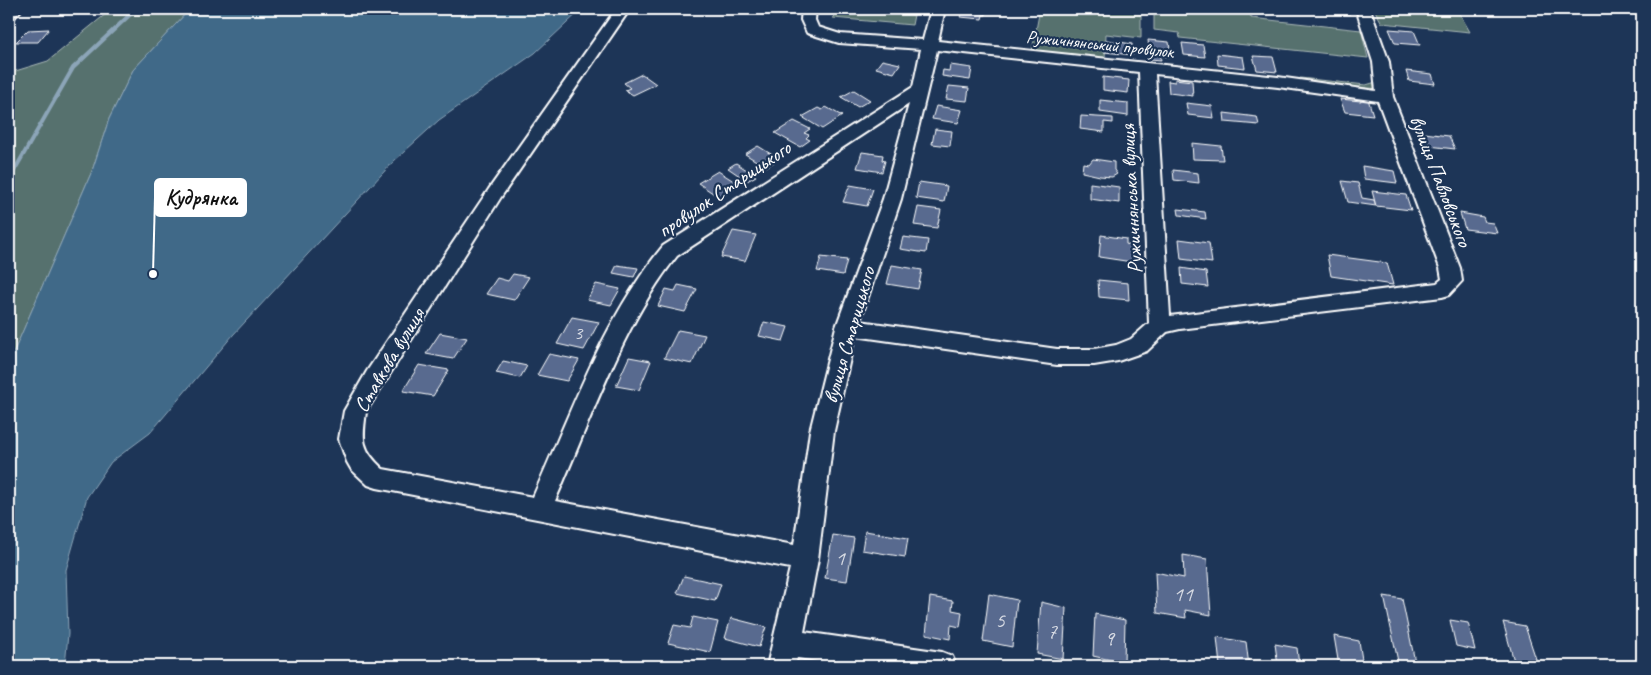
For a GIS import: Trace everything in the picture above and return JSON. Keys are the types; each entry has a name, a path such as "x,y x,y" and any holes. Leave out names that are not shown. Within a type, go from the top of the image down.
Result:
{"street":[{"path":"9,15 15,9"},
{"name":"Ставкова вулиця","path":"623,9 496,192 375,377 355,411 351,439 359,462 377,478 805,559"},
{"name":"Ружичнянський провулок","path":"809,9 808,20 812,30 839,38 930,45 1278,82 1385,97"},
{"name":"вулиця Старицького","path":"784,655 805,559 822,431 847,327 892,199 911,100 930,45 938,9"},
{"name":"вулиця Павловського","path":"1160,326 1180,321 1442,290 1452,281 1450,268 1444,257 1385,97 1381,62 1363,9"},
{"name":"Ружичнянська вулиця","path":"1147,69 1160,326"},
{"name":"провулок Старицького","path":"540,508 610,350 649,277 670,251 911,100"},
{"path":"847,327 1049,356 1094,357 1118,353 1138,345 1160,326"},
{"path":"784,655 942,666"}],"green space":[{"path":"112,9 190,9 133,70 109,119 92,171 9,363 9,73 48,61"},
{"path":"836,9 914,15 912,25 833,18"},
{"path":"1040,9 1141,9 1141,38 1106,34 1105,59 1032,51"},
{"path":"1141,9 1250,9 1251,18 1361,30 1368,58 1180,38 1179,33 1154,30 1154,10"},
{"path":"1374,9 1457,9 1470,32 1382,23"},
{"path":"1300,78 1366,85 1376,82 1378,89 1298,80"}],"water":[{"path":"190,9 582,9 535,53 439,120 394,161 233,335 150,433 111,462 87,497 66,570 68,634 65,666 9,666 9,363 92,171 109,119 133,70"}],"building":[{"path":"964,9 986,9 986,15 983,15 982,19 960,17"},
{"path":"1324,9 1348,9 1350,14 1325,12"},
{"path":"49,29 38,42 16,42 28,30"},
{"path":"1389,29 1414,31 1420,45 1395,43"},
{"path":"1106,40 1132,44 1133,55 1104,52 1104,42"},
{"path":"1148,40 1169,42 1171,57 1160,56 1161,60 1150,59"},
{"path":"1182,43 1203,45 1205,57 1184,55"},
{"path":"1217,54 1243,57 1245,68 1218,65"},
{"path":"1253,56 1273,57 1277,72 1257,70"},
{"path":"882,60 900,64 894,73 876,68"},
{"path":"950,65 972,68 970,80 942,76 943,70 949,71"},
{"path":"1406,71 1432,74 1435,84 1409,81"},
{"path":"642,74 656,84 633,95 625,90 630,88 624,83"},
{"path":"1103,77 1129,80 1128,93 1103,90"},
{"path":"1175,79 1192,81 1193,96 1169,93 1168,81 1175,82"},
{"path":"949,86 969,88 967,101 946,99"},
{"path":"854,90 870,100 858,107 841,97"},
{"path":"1340,99 1361,101 1361,99 1368,99 1373,115 1345,112"},
{"path":"1100,100 1128,103 1128,116 1100,112"},
{"path":"1186,103 1212,106 1214,118 1188,115"},
{"path":"936,106 962,110 958,123 932,119"},
{"path":"826,107 842,116 822,129 802,117 818,108 822,110"},
{"path":"1224,113 1257,117 1259,125 1225,122"},
{"path":"1081,116 1113,118 1113,123 1104,122 1104,132 1080,129"},
{"path":"794,121 810,129 804,133 809,135 806,138 810,140 800,147 775,133"},
{"path":"935,129 952,131 950,146 932,144"},
{"path":"1424,133 1449,136 1455,149 1429,146"},
{"path":"1192,143 1221,146 1223,160 1193,159"},
{"path":"758,146 779,159 766,167 745,154"},
{"path":"862,152 883,155 882,160 885,161 882,172 857,168"},
{"path":"1093,159 1114,162 1114,170 1117,174 1112,177 1082,172 1083,163 1089,164"},
{"path":"736,163 756,176 747,181 728,168"},
{"path":"1362,166 1394,171 1397,183 1364,179"},
{"path":"1173,170 1198,173 1199,183 1174,180"},
{"path":"718,171 740,185 720,198 698,183"},
{"path":"1342,181 1358,183 1362,198 1374,200 1376,206 1348,202"},
{"path":"919,182 947,186 944,202 916,198"},
{"path":"1090,183 1119,187 1119,203 1090,199"},
{"path":"850,185 873,189 867,206 843,202"},
{"path":"1372,191 1406,195 1411,210 1376,206"},
{"path":"918,207 941,210 937,228 914,225"},
{"path":"1178,209 1205,212 1206,219 1179,215"},
{"path":"1460,213 1483,217 1485,222 1493,223 1497,233 1465,229"},
{"path":"733,231 756,235 745,261 721,257"},
{"path":"1101,235 1126,239 1126,244 1133,246 1132,262 1099,257"},
{"path":"903,237 928,240 926,253 900,249"},
{"path":"1179,239 1209,243 1212,263 1181,259"},
{"path":"1327,255 1387,263 1393,285 1331,276"},
{"path":"821,257 847,260 843,275 817,271"},
{"path":"617,265 638,268 634,277 613,273"},
{"path":"892,265 922,270 918,289 887,284"},
{"path":"1181,268 1206,272 1208,287 1182,284"},
{"path":"513,274 529,277 514,300 486,294 497,278 508,281"},
{"path":"1098,280 1128,283 1129,300 1099,297"},
{"path":"596,284 620,289 611,305 587,300"},
{"path":"678,285 697,289 685,312 658,306 666,289 675,291"},
{"path":"572,317 599,322 584,350 557,344"},
{"path":"764,322 788,327 783,341 759,336"},
{"path":"678,330 705,335 692,364 664,358"},
{"path":"440,333 467,338 453,359 426,354"},
{"path":"549,354 579,360 567,381 537,375"},
{"path":"629,357 651,361 639,390 616,386"},
{"path":"503,361 527,366 520,378 496,373"},
{"path":"419,365 449,370 433,396 403,391"},
{"path":"865,531 908,538 905,557 862,550"},
{"path":"833,535 854,538 847,581 825,578"},
{"path":"1183,555 1207,559 1211,615 1185,610 1186,618 1157,613 1155,572 1184,578"},
{"path":"684,576 721,584 715,601 677,593"},
{"path":"989,594 1017,600 1012,647 983,641"},
{"path":"1384,596 1402,599 1415,662 1422,663 1423,666 1399,666"},
{"path":"930,597 953,601 952,610 962,612 960,627 951,625 950,639 926,634"},
{"path":"1041,602 1066,608 1063,659 1037,654"},
{"path":"1095,614 1125,620 1124,663 1093,656"},
{"path":"693,617 718,622 710,652 668,643 674,625 690,628"},
{"path":"731,618 766,627 759,647 725,638"},
{"path":"1450,620 1468,623 1475,650 1456,646"},
{"path":"1503,622 1525,626 1538,665 1514,661"},
{"path":"1334,636 1359,641 1363,666 1339,666"},
{"path":"1217,637 1246,642 1249,666 1220,666"},
{"path":"1275,644 1297,648 1299,666 1278,666"},
{"path":"810,658 835,663 834,666 808,666"}],"waterway":[{"path":"10,178 73,68 136,9"},
{"path":"9,181 11,177"}],"place":[{"name":"Кудрянка","path":"153,274"}]}
